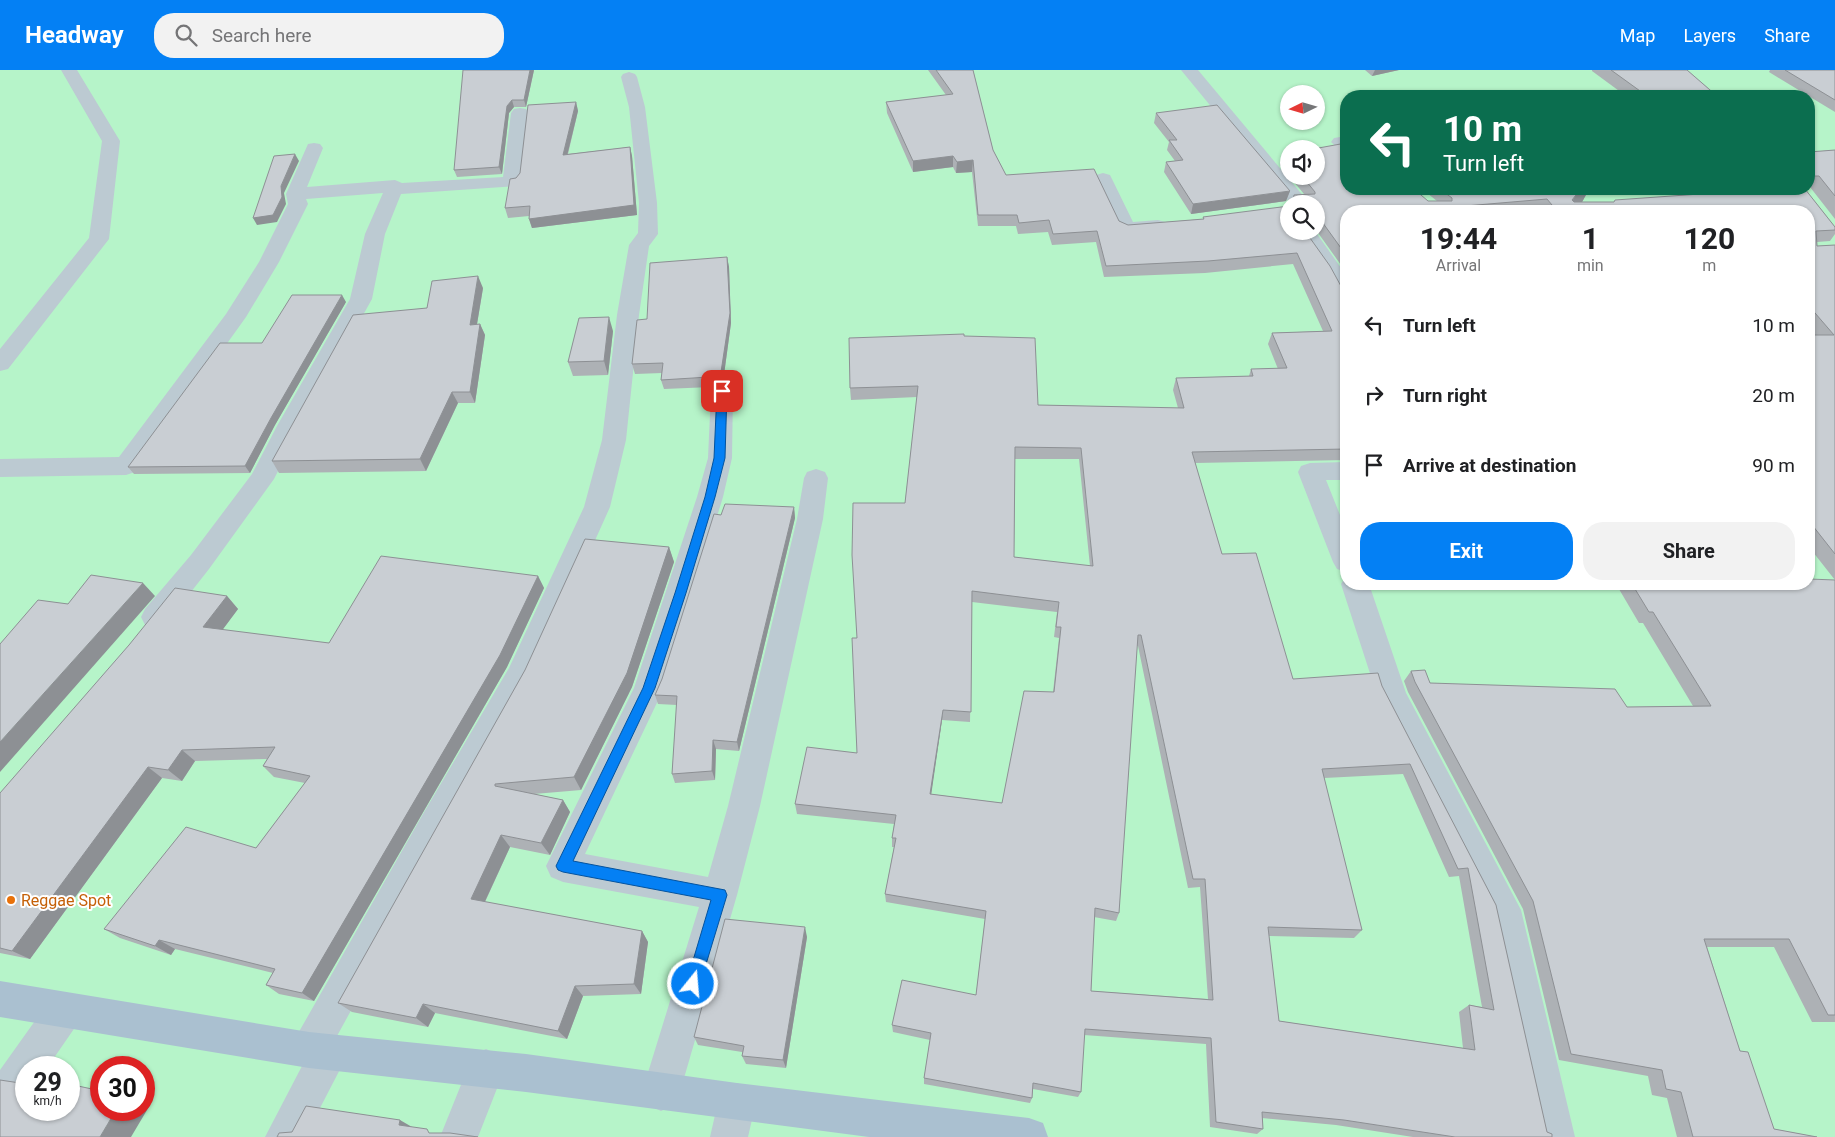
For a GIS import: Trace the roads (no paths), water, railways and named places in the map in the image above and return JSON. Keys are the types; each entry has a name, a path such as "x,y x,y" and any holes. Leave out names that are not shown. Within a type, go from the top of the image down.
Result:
{"main road":[{"path":"0,999 320,1051 486,1068 661,1092 733,1119 1029,1137"}],"street":[{"path":"0,364 99,239 111,142 70,70"},
{"path":"1189,70 1293,195"},
{"path":"284,1137 320,1051 434,825 521,674 597,507 614,440 628,315 639,245 648,234 648,203 637,107 629,77"},
{"path":"394,189 512,182 520,113"},
{"path":"0,468 126,466 235,317 269,262 298,204 295,194 314,148"},
{"path":"1103,179 1126,228 1180,224"},
{"path":"295,194 395,186 394,189"},
{"path":"141,634 200,562 262,479 289,426 360,299 375,234 394,189"},
{"path":"1311,240 1340,282"},
{"path":"720,895 563,866 649,688 710,497 720,458 722,391"},
{"path":"1340,471 1310,472 1340,547"},
{"path":"661,1092 720,895 744,806 806,538 816,478"},
{"path":"1357,590 1392,695 1504,910 1556,1137"},
{"path":"0,1102 65,1010"},
{"path":"459,1137 486,1068"}],"place":[{"name":"Reggae Spot","path":"11,900"}]}
